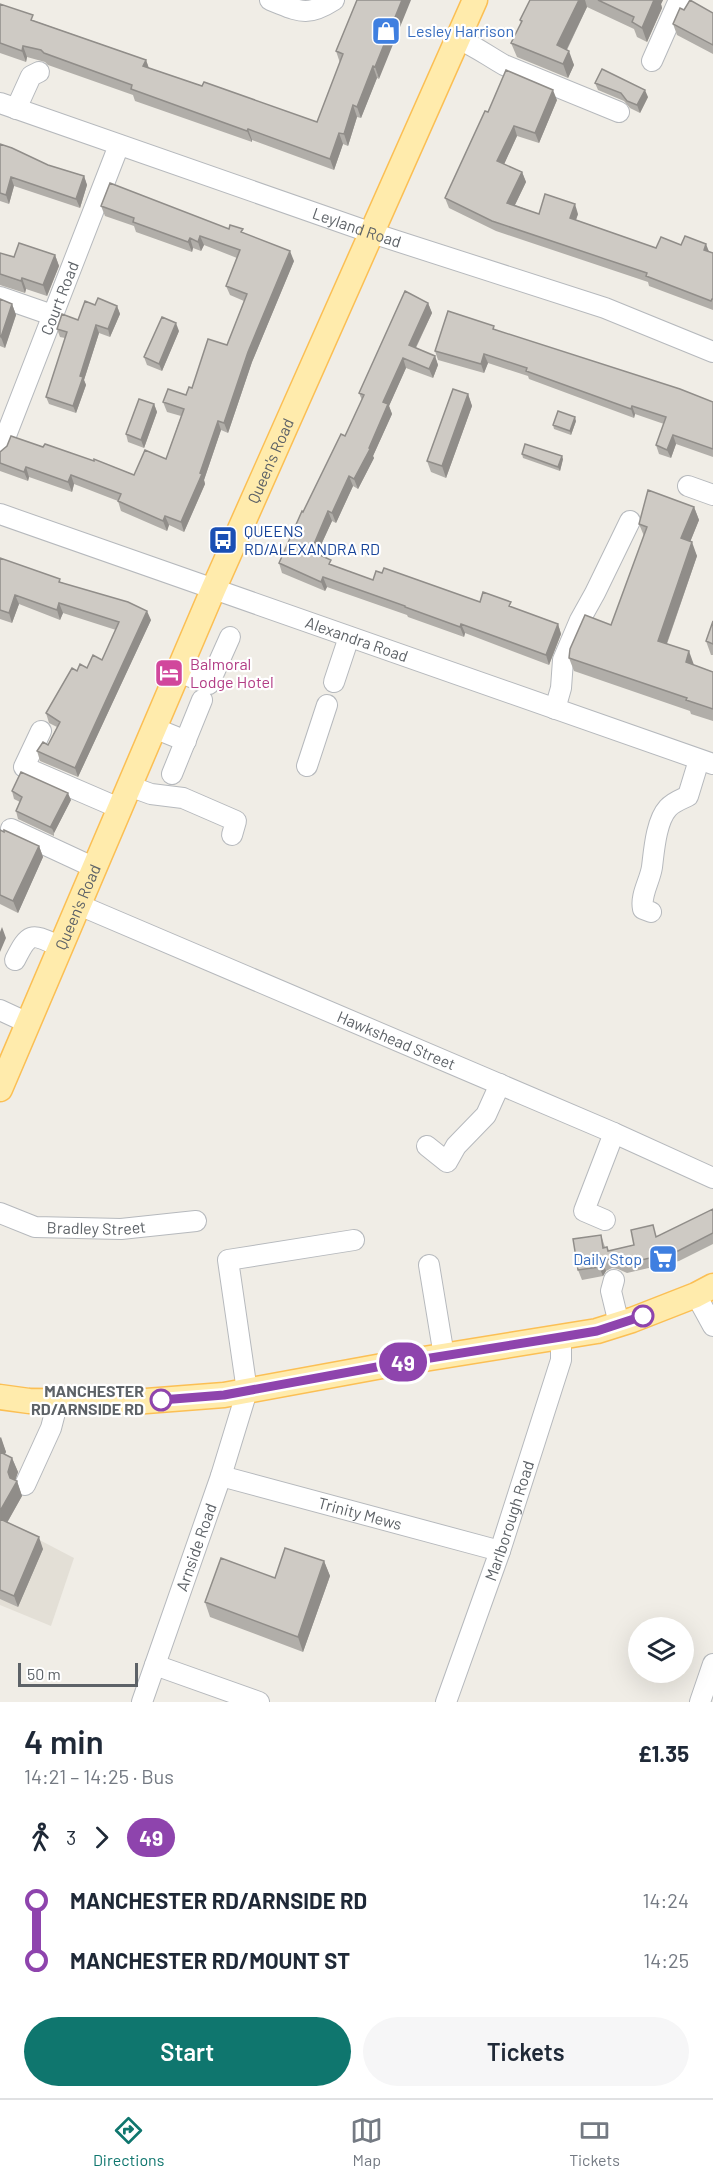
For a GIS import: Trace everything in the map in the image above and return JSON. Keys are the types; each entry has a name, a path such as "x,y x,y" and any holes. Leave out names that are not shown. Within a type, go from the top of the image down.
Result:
{"main road":[{"name":"Queen's Road","path":"0,1089 213,590 475,0"},
{"path":"0,1397 29,1401 133,1402 224,1395 561,1337 619,1324 704,1290"}],"street":[{"path":"270,0 304,13 334,0"},
{"path":"651,61 678,0"},
{"path":"458,39 481,49 490,58 504,65 619,112"},
{"path":"8,106 31,76 39,72"},
{"name":"Leyland Road","path":"8,106 372,233 605,308 713,352"},
{"name":"Court Road","path":"0,451 119,145"},
{"path":"0,297 52,315"},
{"path":"688,486 713,495"},
{"name":"Alexandra Road","path":"0,514 706,762"},
{"path":"555,709 561,688 563,660 580,620 630,521"},
{"path":"178,672 209,684 230,637"},
{"path":"334,682 349,638"},
{"path":"172,774 202,700"},
{"path":"307,766 327,705"},
{"path":"154,728 186,741"},
{"path":"41,731 24,767 119,808"},
{"path":"651,912 643,909 642,902 652,867 652,851 660,826 667,808 688,796 706,762"},
{"path":"129,786 151,794 183,798 236,821 232,835"},
{"path":"11,829 94,868"},
{"name":"Hawkshead Street","path":"79,905 614,1133 713,1178"},
{"path":"15,960 24,941 30,937 39,937 61,947"},
{"path":"0,1010 27,1026"},
{"path":"0,1021 27,1026"},
{"path":"427,1146 447,1162 456,1146 486,1115 500,1084"},
{"path":"605,1220 584,1210 614,1133"},
{"name":"Bradley Street","path":"0,1213 35,1227 121,1229 196,1221"},
{"path":"247,1391 228,1260 354,1240"},
{"path":"429,1265 444,1356"},
{"path":"614,1280 611,1291 619,1324"},
{"path":"704,1290 713,1326"},
{"name":"Marlborough Road","path":"446,1702 500,1551 561,1360 561,1337"},
{"name":"Arnside Road","path":"142,1702 221,1476 247,1391"},
{"path":"25,1485 51,1428 57,1401"},
{"name":"Trinity Mews","path":"221,1476 500,1551"},
{"path":"700,1702 713,1664"},
{"path":"155,1665 259,1702"}],"shaded area":[{"path":"5,1522 74,1558 51,1626 0,1605 0,1531"}],"building":[{"path":"357,0 402,0 357,107 353,105 344,134 339,133 330,159 131,89 132,85 41,50 23,46 22,51 0,43 0,4 33,15 31,20 146,60 143,66 202,86 204,82 317,122 343,54 336,51"},
{"path":"530,0 579,0 557,45 569,51 563,64 511,43"},
{"path":"598,0 654,0 642,28 632,22 634,17"},
{"path":"690,0 713,13 713,45 673,24 680,8 684,10"},
{"path":"602,69 645,90 637,105 627,101 621,93 595,83"},
{"path":"506,70 553,90 535,133 514,126 497,161 522,172 507,203 539,214 545,194 575,204 570,218 656,248 661,237 681,245 685,236 706,244 704,250 713,253 713,299 711,301 646,276 647,273 492,221 445,198 485,111 488,112"},
{"path":"0,144 48,165 84,176 76,199 11,177 6,195 0,193"},
{"path":"110,183 229,229 230,225 243,229 241,232 290,251 248,352 224,423 218,421 200,473 202,474 181,522 165,516 163,521 118,501 121,494 71,475 68,482 26,467 24,472 0,463 0,452 7,446 11,436 43,447 45,444 94,461 94,459 134,475 145,450 166,459 184,409 163,402 168,389 186,395 189,387 192,388 208,339 227,345 247,294 226,286 240,250 200,236 198,242 190,238 188,242 133,222 134,218 101,206"},
{"path":"19,243 55,255 43,285 0,274 0,253 14,257"},
{"path":"405,291 428,303 409,345 435,356 429,369 403,358 383,402 388,404 370,449 354,479 349,476 332,513 328,511 311,551 331,560 329,564 373,580 376,571 382,573 384,568 480,602 483,592 511,602 509,606 558,624 546,655 461,624 460,627 323,577 321,582 279,563 302,511 341,434 345,436 364,395 359,393"},
{"path":"98,298 117,306 108,329 96,325 73,406 46,397 67,332 57,329 62,314 78,320 85,301 95,305"},
{"path":"0,299 12,304 1,337 0,336"},
{"path":"448,311 494,326 493,329 680,389 713,402 713,449 673,435 667,450 656,445 666,417 632,406 631,409 526,371 527,368 484,354 481,364 435,351"},
{"path":"162,317 176,323 159,364 144,357"},
{"path":"453,389 468,394 442,466 427,461"},
{"path":"139,399 154,404 141,440 126,434"},
{"path":"558,411 575,417 570,431 553,425"},
{"path":"525,444 562,456 558,467 522,454"},
{"path":"648,490 694,507 681,538 692,542 658,641 689,651 686,662 713,672 713,709 569,658 570,649 585,615 611,625 647,527 639,524"},
{"path":"0,558 60,579 59,582 128,602 147,611 75,768 37,751 43,742 48,745 60,722 46,713 72,668 77,671 80,664 87,668 93,655 102,660 119,622 59,603 57,610 15,595 9,613 0,610"},
{"path":"713,621 713,644 706,641"},
{"path":"21,772 68,793 52,828 16,811 22,797 12,791"},
{"path":"0,830 39,846 13,901 0,895"},
{"path":"713,1209 713,1233 676,1252 624,1264 608,1259 599,1267 578,1270 573,1239 601,1235 603,1248 607,1247 608,1251 634,1245 631,1230 653,1225 656,1237"},
{"path":"0,1452 12,1458 8,1472 10,1478 17,1481 0,1511"},
{"path":"0,1519 39,1537 14,1596 0,1590"},
{"path":"285,1548 324,1561 298,1637 205,1602 221,1558 275,1578"}],"bus line":[{"name":"49","path":"161,1400 224,1395 393,1364 597,1331 643,1316"}],"place":[{"name":"Lesley Harrison","path":"386,31"},
{"name":"QUEENS RD/ALEXANDRA RD","path":"223,540"},
{"name":"Balmoral Lodge Hotel","path":"169,673"},
{"name":"Daily Stop","path":"663,1259"},
{"name":"MANCHESTER RD/ARNSIDE RD","path":"161,1400"}]}
